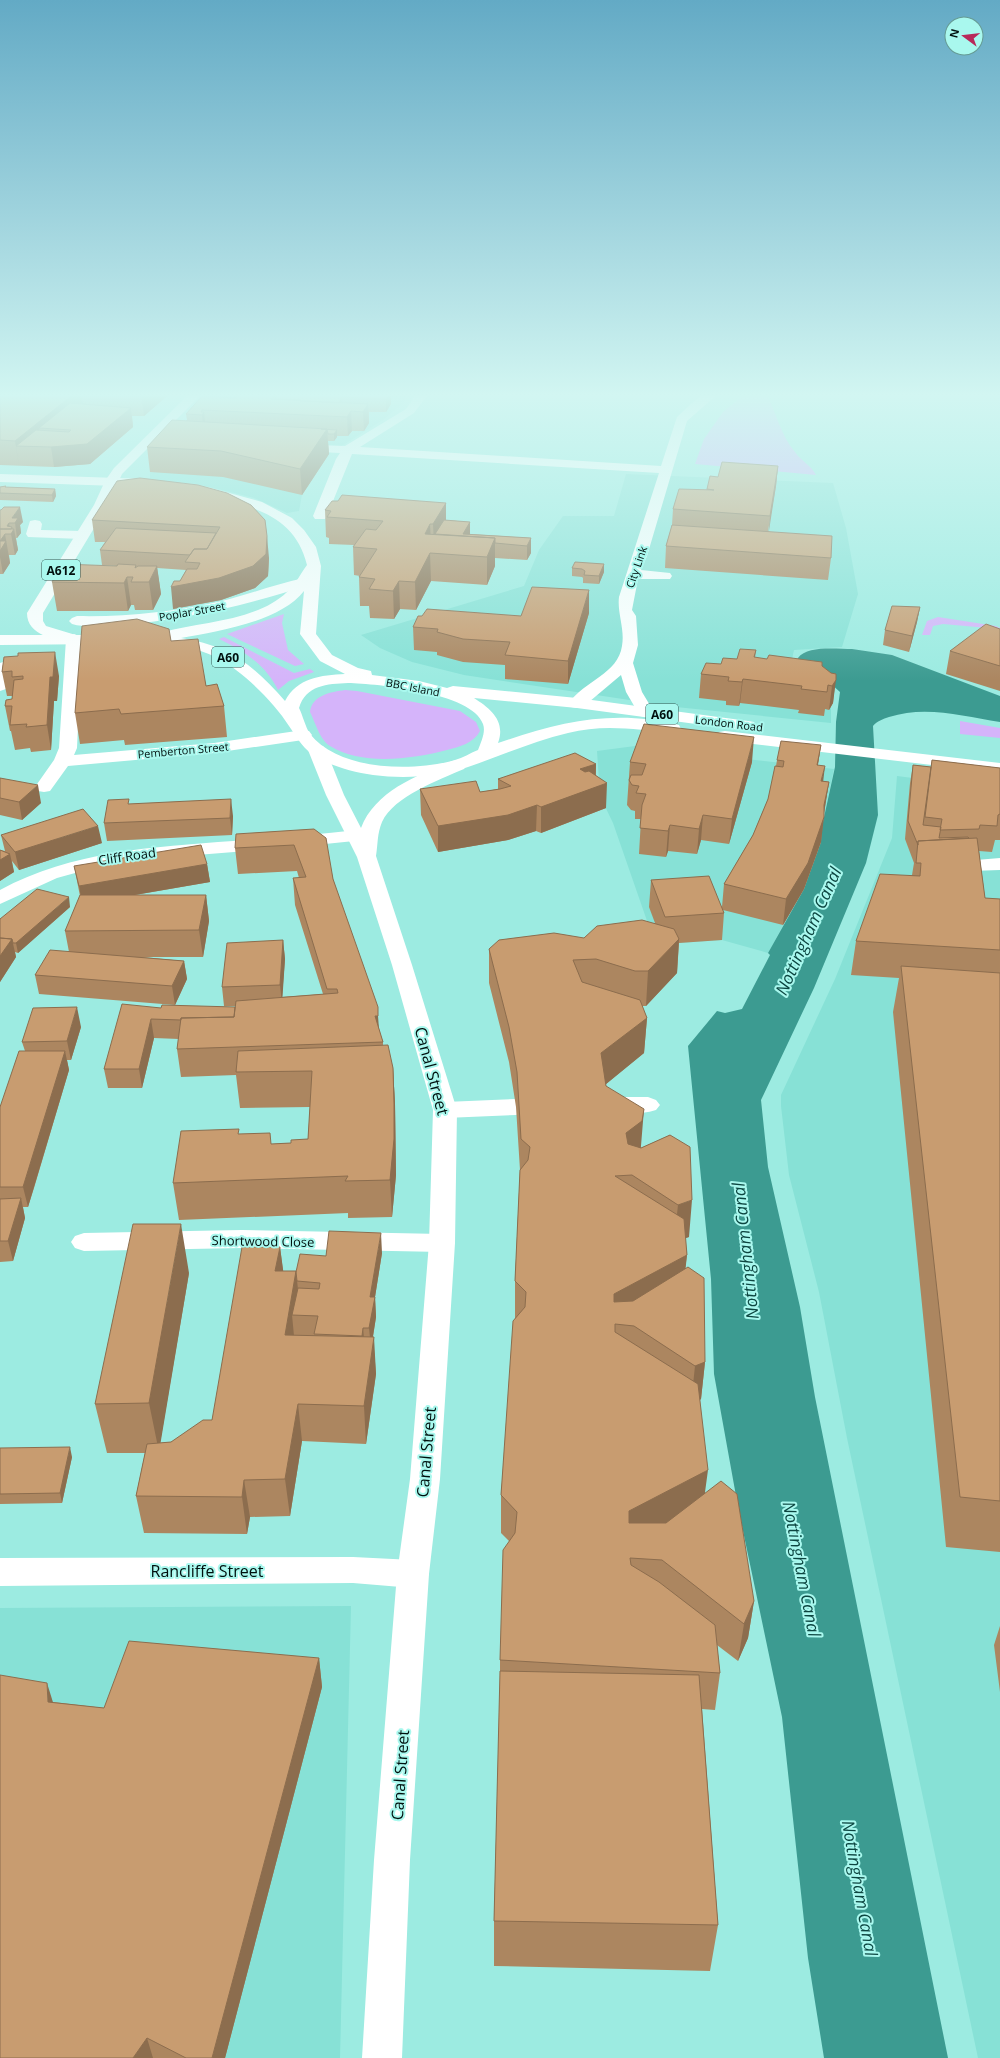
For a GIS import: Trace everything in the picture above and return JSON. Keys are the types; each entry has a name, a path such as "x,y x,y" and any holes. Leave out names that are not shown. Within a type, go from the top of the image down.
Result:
{"main road":[{"name":"A612","path":"74,639 41,628 35,622 35,613 101,505 108,489"},
{"name":"A60","path":"198,489 244,500 278,513 294,526 310,550 314,565 308,634 320,653 326,658 354,672 394,681"},
{"path":"320,516 330,489"},
{"name":"City Link","path":"625,663 630,645 630,626 625,610 627,590 640,556 659,489"},
{"path":"31,534 82,535"},
{"path":"130,639 188,632 244,618 268,610 290,598 304,582 314,565"},
{"path":"632,574 665,576"},
{"name":"Poplar Street","path":"77,621 154,618 240,602 304,582"},
{"path":"44,787 63,761 68,748 74,639"},
{"name":"A60","path":"0,640 74,639"},
{"name":"Poplar Street","path":"74,639 168,640 192,643 224,655 238,663 266,688 302,731"},
{"path":"576,703 625,663 634,692 646,712"},
{"path":"0,686 3,667"},
{"name":"BBC Island","path":"333,679 394,681 433,689 466,701 488,715 493,734 485,754 458,765 426,771 371,769 334,759 317,750 302,731 291,708 298,693 304,688 333,679"},
{"name":"London Road","path":"433,689 576,703 646,712 835,742 899,750 1000,768"},
{"name":"London Road","path":"485,754 562,729 592,724 631,724 835,742"},
{"name":"Pemberton Street","path":"63,761 214,748 302,731"},
{"name":"Canal Street","path":"317,750 335,795 367,857 445,1110 442,1243 425,1479 413,1574 397,1816 392,1860 387,2049"},
{"name":"London Road","path":"899,750 1000,754"},
{"name":"Canal Street","path":"367,857 366,844 370,826 390,800 418,782 458,765"},
{"name":"Cliff Road","path":"0,898 51,873 102,859 155,852 357,836"},
{"path":"971,865 1000,864"},
{"path":"603,1106 648,1105"},
{"path":"445,1110 516,1107"},
{"name":"Shortwood Close","path":"84,1242 242,1239 442,1243"},
{"name":"Rancliffe Street","path":"0,1572 353,1570 413,1574"}],"shaded area":[{"path":"217,489 306,489 302,495 299,511 287,513 254,498"},
{"path":"622,489 835,489 846,528 858,594 842,647 794,650 788,678 831,692 831,723 676,707 464,675 412,662 380,648 361,635 524,586 539,550 563,516 614,516"},
{"path":"284,614 282,623 288,650 304,664 295,666 227,634"},
{"path":"938,617 996,626 1000,628 1000,637 988,628 943,624 933,626 930,635 922,635 927,621"},
{"path":"224,637 294,673 310,669 314,672 289,681 278,690 267,673 253,659 237,648 219,639"},
{"path":"345,690 460,711 476,722 480,731 474,739 461,746 418,756 387,759 357,756 343,752 330,746 323,740 310,712 314,702 318,698 328,693"},
{"path":"960,721 1000,728 1000,738 960,734"},
{"path":"635,746 834,769 821,831 821,842 808,880 768,953 722,940 663,944 654,941 613,823 600,796 597,751"},
{"path":"897,776 1000,789 1000,2058 978,2058 847,1438 819,1292 789,1175 781,1106 781,1095 835,979 892,838"},
{"path":"351,1606 340,2058 0,2058 0,1608"}],"water":[{"name":"Nottingham Canal","path":"815,649 852,649 892,655 1000,696 1000,722 944,713 916,712 882,719 873,726 878,815 866,863 814,988 761,1100 768,1167 800,1307 815,1397 948,2058 824,2058 808,1958 782,1717 738,1507 714,1374 711,1279 688,1046 717,1011 725,1013 742,1009 770,955 768,953 804,889 821,842 821,831 835,767 836,722 840,692 830,683 794,676 796,664 798,658 802,654"}],"building":[{"path":"0,489 55,489 52,495 0,493"},
{"path":"112,489 213,489 227,493 251,505 265,520 267,536 266,554 253,566 219,578 171,587 174,581 180,581 187,569 197,569 200,563 185,562 194,549 207,549 220,527 92,520"},
{"path":"679,489 714,490 707,489 774,489 770,516 673,509"},
{"path":"342,495 446,503 433,524 430,524 425,534 495,538 487,557 430,553 415,582 399,581 393,591 369,589 375,579 359,577 377,549 353,547 366,529 376,530 383,521 327,517 331,511 325,510 332,501 338,501"},
{"path":"4,507 20,507 12,518 18,518 15,523 9,523 7,526 12,527 11,529 0,529 0,510"},
{"path":"444,520 470,522 463,534 531,538 527,546 495,543 495,538 435,534"},
{"path":"672,525 832,536 831,558 666,546"},
{"path":"116,528 216,533 207,549 194,549 190,555 100,550"},
{"path":"0,529 14,529 11,534 5,534 0,541"},
{"path":"0,541 6,541 0,551"},
{"path":"575,562 604,564 599,576 584,575 585,571 582,569 572,568"},
{"path":"62,564 117,566 118,564 136,565 135,568 138,566 157,566 149,582 131,582 133,577 127,577 124,583 52,582"},
{"path":"532,587 589,590 568,661 505,655 510,642 463,639 437,632 438,629 413,627 418,616 422,616 427,609 521,616"},
{"path":"892,606 920,607 912,636 885,630"},
{"path":"137,619 169,629 171,641 198,639 206,686 217,684 224,706 121,714 119,709 75,713 82,626"},
{"path":"986,624 1000,629 1000,666 950,651"},
{"path":"740,649 756,650 754,657 767,659 769,655 822,662 822,666 831,673 836,674 836,680 832,686 828,685 827,692 801,689 802,686 743,679 742,682 728,681 729,677 701,674 706,663 721,664 723,658 737,659"},
{"path":"55,652 53,677 50,677 47,725 26,727 27,724 10,725 12,706 5,706 6,700 12,699 14,680 23,679 23,676 12,677 12,671 2,672 4,657 18,656 18,653"},
{"path":"644,724 754,737 732,819 703,815 699,829 670,825 668,831 640,828 642,805 646,794 636,793 639,786 632,785 629,780 631,775 642,775 646,764 630,762"},
{"path":"781,741 821,745 817,765 825,766 821,781 829,782 824,805 824,817 808,863 786,899 724,884 753,835 768,799 775,766 783,767 784,761 777,760"},
{"path":"575,753 596,764 580,769 585,772 589,771 607,783 541,807 537,805 508,815 438,826 420,789 476,781 480,792 500,789 511,786 498,779"},
{"path":"932,760 1000,768 1000,814 998,815 997,826 980,825 979,829 940,830 942,819 925,817"},
{"path":"913,765 931,767 923,825 941,827 939,838 969,838 918,841 918,845 908,821"},
{"path":"0,778 38,785 19,802 0,798"},
{"path":"129,799 128,804 231,799 230,818 104,823 108,800"},
{"path":"83,809 98,826 15,852 1,835"},
{"path":"314,829 326,838 333,879 378,1007 378,1016 375,1016 383,1042 177,1049 181,1018 234,1017 236,1001 338,993 337,989 327,989 293,878 306,877 294,845 235,848 236,834"},
{"path":"977,838 985,898 1000,899 1000,950 856,941 880,874 920,876 921,863 916,863 918,841"},
{"path":"201,845 207,864 79,886 74,866"},
{"path":"0,850 10,854 0,860"},
{"path":"709,876 724,913 665,917 651,880"},
{"path":"37,889 69,897 16,943 13,943 12,939 0,938 0,919"},
{"path":"80,895 206,895 199,930 65,931"},
{"path":"642,920 674,929 679,939 648,971 635,971 596,959 573,960 582,982 640,1000 647,1018 601,1053 606,1086 644,1109 642,1121 626,1133 628,1144 641,1148 670,1135 690,1147 692,1200 678,1205 632,1175 615,1176 684,1219 687,1255 614,1294 614,1302 633,1301 688,1267 704,1278 705,1362 695,1366 634,1326 615,1324 615,1332 698,1384 708,1470 629,1511 629,1523 666,1523 721,1481 737,1494 754,1601 744,1624 662,1560 630,1558 631,1565 659,1582 715,1625 720,1673 500,1660 503,1550 515,1533 517,1512 501,1495 513,1321 525,1307 526,1292 515,1281 520,1170 528,1160 530,1147 521,1139 517,1072 509,1027 489,949 499,940 554,933 584,938 597,926"},
{"path":"0,938 12,939 0,956"},
{"path":"283,940 280,985 222,987 227,943"},
{"path":"50,950 184,961 172,986 35,975"},
{"path":"901,966 1000,973 1000,1501 960,1497"},
{"path":"122,1004 161,1008 162,1005 235,1007 234,1017 181,1018 181,1020 151,1019 139,1069 104,1069"},
{"path":"77,1007 67,1041 22,1042 33,1008"},
{"path":"388,1045 393,1068 394,1104 394,1139 390,1180 345,1181 348,1176 173,1183 181,1131 239,1129 238,1134 270,1133 271,1144 291,1143 291,1140 308,1139 312,1071 236,1072 238,1051"},
{"path":"19,1051 65,1051 23,1187 0,1187 0,1107"},
{"path":"21,1198 8,1241 0,1241 0,1199"},
{"path":"133,1224 181,1224 149,1403 95,1404"},
{"path":"329,1231 381,1233 370,1297 375,1297 369,1328 363,1328 362,1336 314,1334 318,1316 292,1315 298,1288 319,1289 320,1283 297,1281 296,1272 300,1254 326,1256"},
{"path":"242,1247 280,1247 275,1271 296,1271 285,1335 374,1337 364,1406 298,1404 285,1479 244,1480 242,1497 136,1496 147,1444 171,1442 203,1420 212,1420"},
{"path":"70,1447 60,1493 0,1494 0,1448"},
{"path":"129,1641 319,1658 212,2058 186,2058 147,2038 133,2058 0,2058 0,1675 47,1683 48,1702 104,1708"},
{"path":"500,1671 699,1675 718,1925 494,1921"}]}
